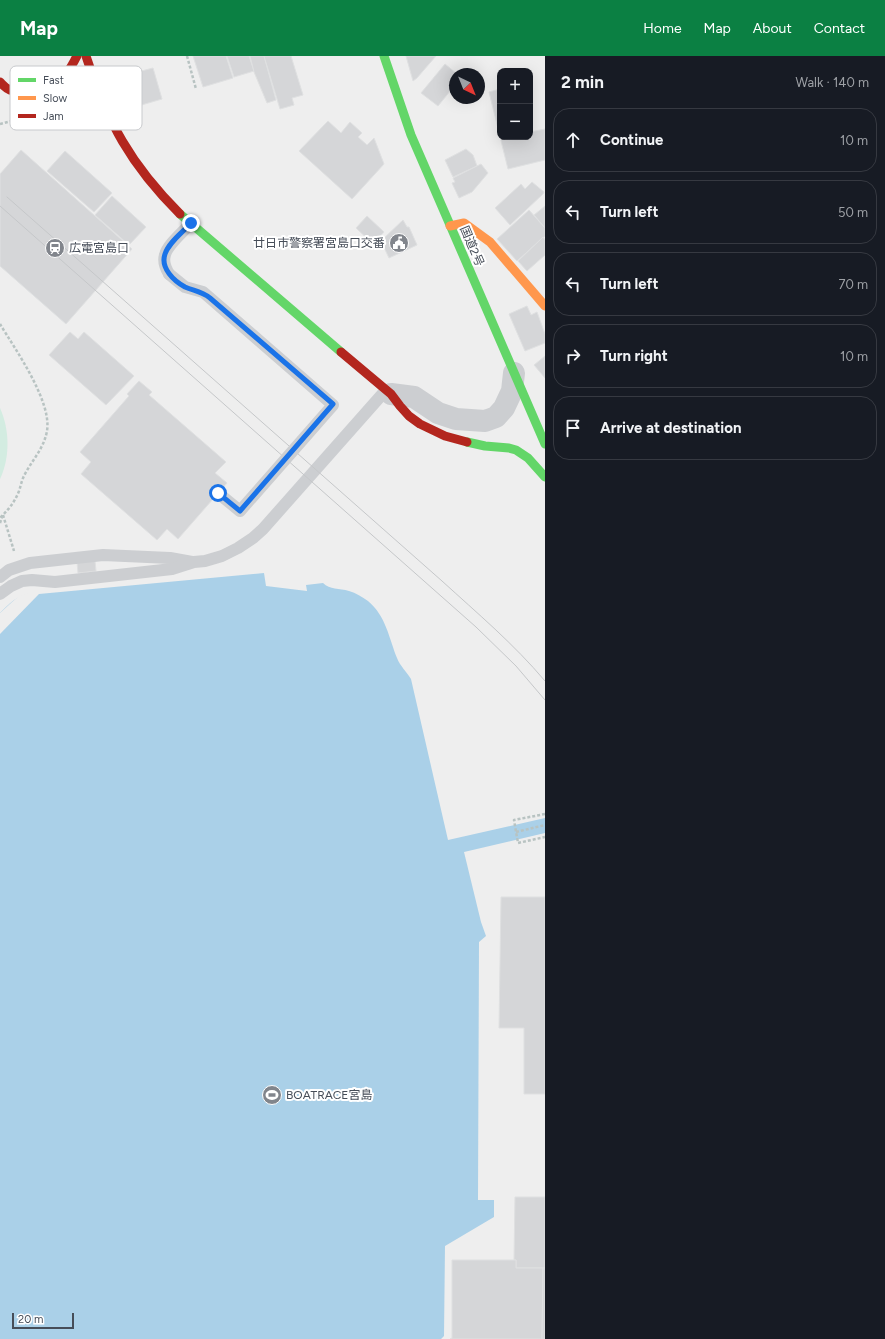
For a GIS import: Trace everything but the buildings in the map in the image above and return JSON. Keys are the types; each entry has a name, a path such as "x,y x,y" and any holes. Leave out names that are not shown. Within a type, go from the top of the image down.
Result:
{"main road":[{"path":"70,66 77,56"},
{"path":"86,56 89,66"},
{"name":"国道2号","path":"384,56 406,121 545,444"},
{"path":"0,82 4,88 10,90"},
{"path":"117,130 128,152 150,183 181,215 389,392 399,407 426,428 453,440 515,449 530,460 545,477"},
{"path":"450,226 464,223 490,242 545,306"}],"street":[{"path":"389,392 414,397 438,413 456,419 485,421 496,417 504,408 512,391 514,372"}],"lane":[{"path":"191,223 173,242 164,256 169,274 185,287 203,292 333,404 240,511 218,493"},
{"path":"0,577 9,570 19,566 44,560 114,554 170,558 194,562 205,561 222,556 253,538 389,392"},
{"path":"0,594 11,586 22,581 32,580 55,582 172,570 194,562"}],"path":[{"path":"187,56 196,89"},
{"path":"0,124 10,121"},
{"path":"0,324 34,381 46,409 47,430 42,447 24,475 17,496 11,507 0,518"},
{"path":"0,523 3,515"},
{"path":"3,515 19,566"},
{"path":"545,814 514,820 518,843 545,837"},
{"path":"516,832 545,825"}],"green space":[{"path":"0,408 6,425 8,444 6,462 0,479"}],"water":[{"name":"BOATRACE宮島","path":"264,573 266,586 307,591 306,585 323,583 329,587 349,591 359,595 368,601 379,613 398,661 411,679 448,840 545,818 545,833 464,852 481,922 486,936 479,942 478,1200 494,1200 494,1217 445,1246 444,1336 441,1339 0,1339 0,613 17,598 32,594"}],"pier":[{"path":"28,593 39,594 0,634 0,613 19,596"}],"tram line":[{"path":"7,197 442,581 508,642 545,681"},
{"path":"0,206 476,627 516,666 545,700"}],"traffic: fast":[{"path":"384,56 411,135 545,444"},
{"path":"180,214 341,352"},
{"path":"467,442 516,450 528,458 545,477"}],"traffic: slow":[{"path":"450,226 464,223 490,242 545,306"}],"traffic: jam":[{"path":"71,66 77,56"},
{"path":"86,56 89,66"},
{"path":"0,82 10,90"},
{"path":"116,130 134,160 147,178 180,214"},
{"path":"341,352 391,394 409,416 420,424 445,436 467,442"}],"place":[{"name":"廿日市警察署宮島口交番","path":"399,243"},
{"name":"広電宮島口","path":"55,248"},
{"name":"BOATRACE宮島","path":"272,1095"}],"route":[{"path":"191,223 173,242 164,256 169,274 185,287 203,292 333,404 240,511 218,493"}]}
